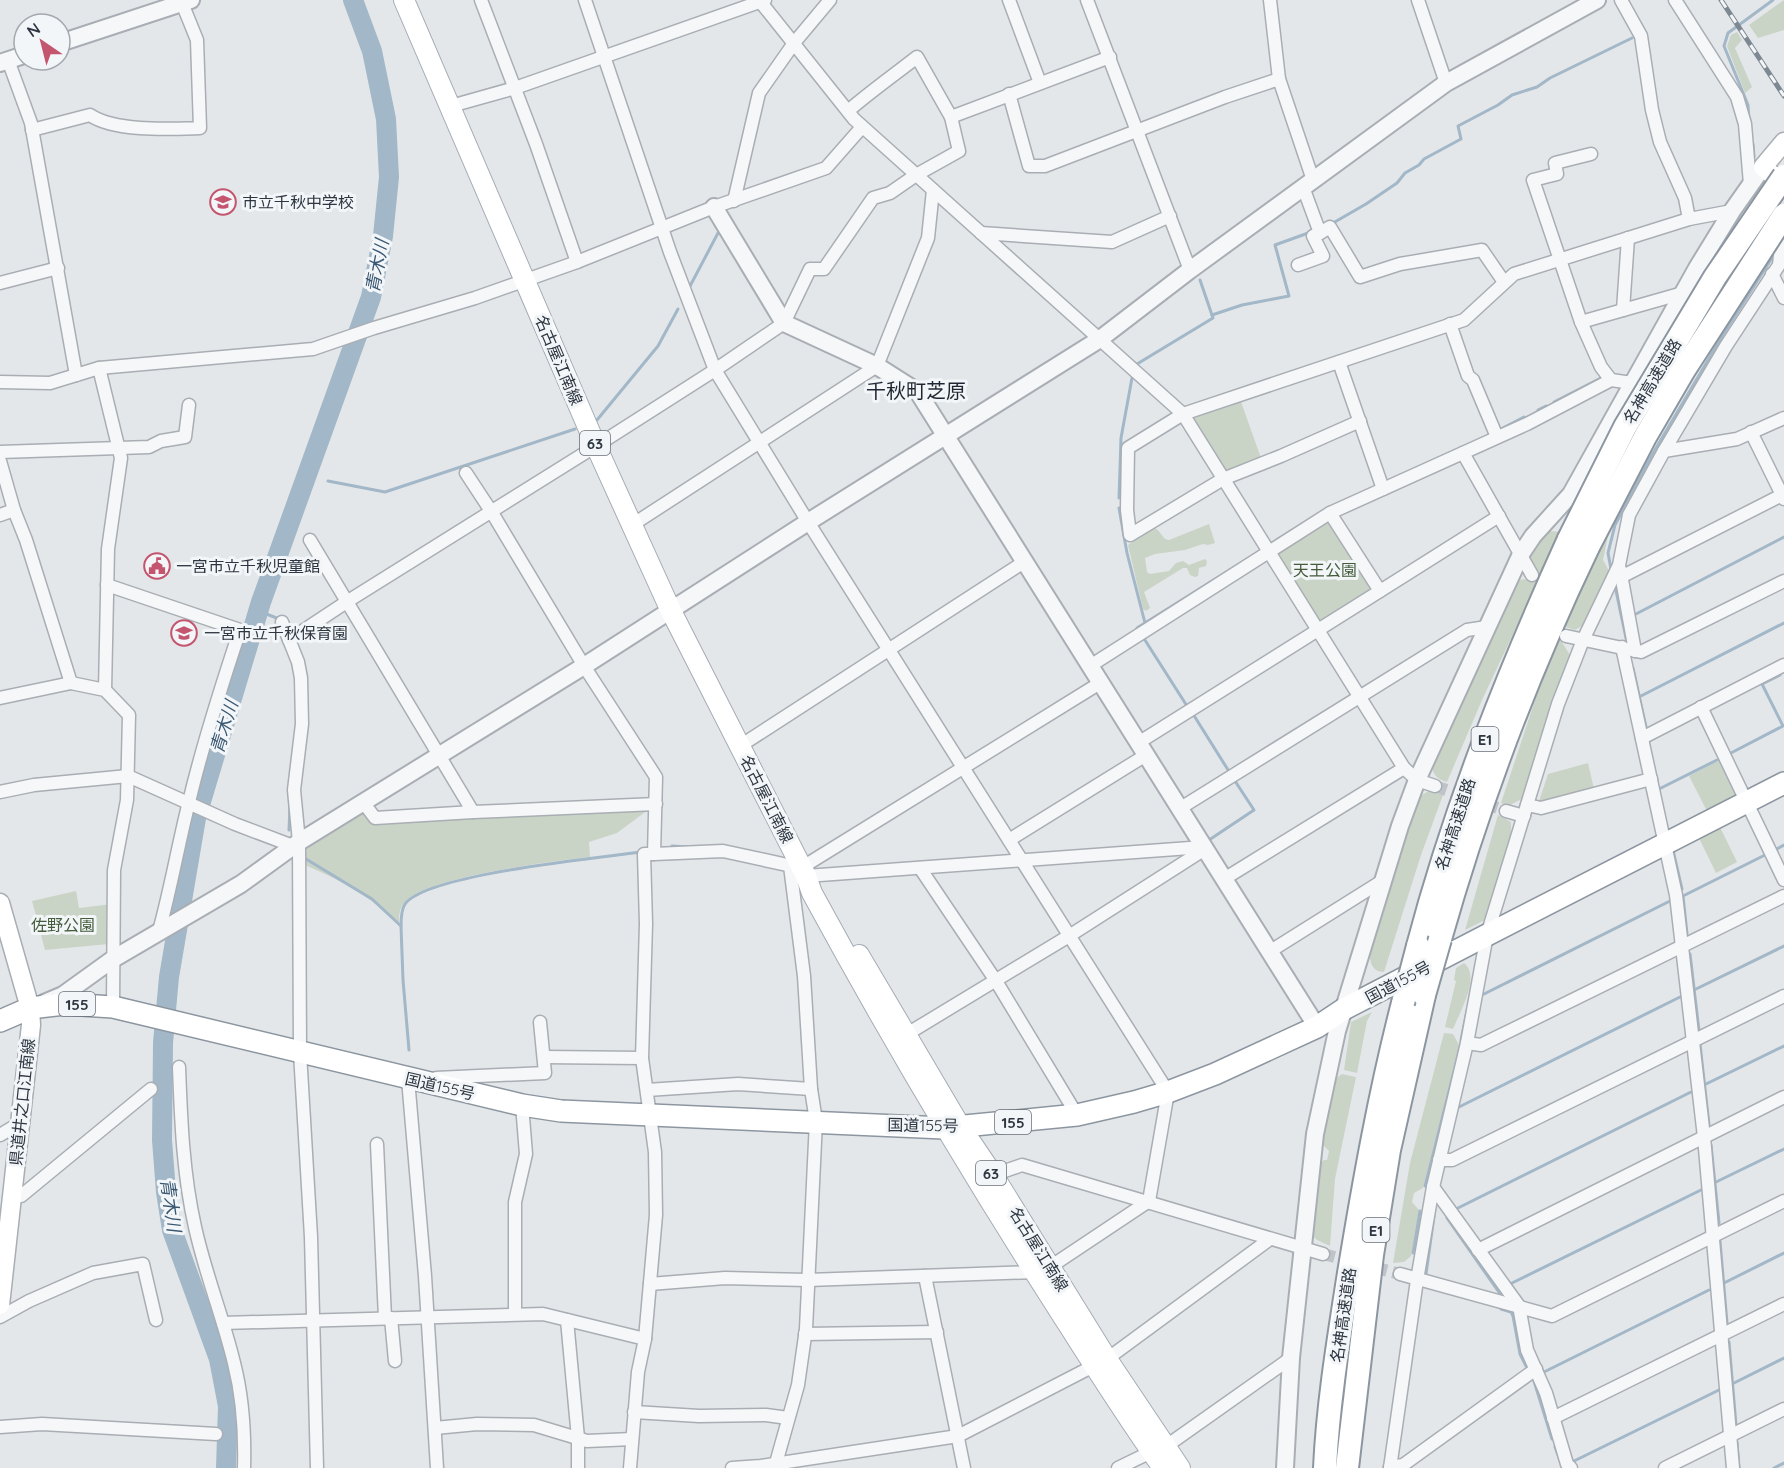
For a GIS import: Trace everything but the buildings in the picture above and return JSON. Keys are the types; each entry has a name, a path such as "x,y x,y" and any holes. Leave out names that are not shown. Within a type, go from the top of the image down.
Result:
{"highway":[{"name":"名神高速道路","path":"1325,1468 1339,1339 1369,1148 1384,1074 1429,905 1464,794 1500,699 1578,543 1625,427 1715,277 1774,171"},
{"name":"名神高速道路","path":"1347,1468 1372,1255 1389,1150 1424,995 1481,806 1520,699 1562,602 1578,543 1640,446 1684,370 1784,215"},
{"name":"国道155号","path":"0,1021 30,1008 65,1004 113,1006 522,1106 594,1114 952,1127 1077,1115 1168,1092 1225,1070 1317,1027 1344,1009 1487,934 1784,783"}],"main road":[{"name":"名古屋江南線","path":"405,0 596,446 671,611 740,746 799,870 876,1012 1158,1450 1163,1468"},
{"path":"1784,142 1774,171 1784,185"},
{"name":"名古屋江南線","path":"799,870 820,890 907,1034 952,1127 993,1175 1042,1269"},
{"name":"県道井之口江南線","path":"0,903 30,1008 31,1025 0,1305"},
{"name":"名古屋江南線","path":"1158,1450 1180,1468"}],"street":[{"path":"481,0 577,262"},
{"path":"585,0 662,228 715,370 808,522 1168,1092 1149,1201 1042,1269 808,1280 725,1278 650,1284"},
{"path":"734,201 759,93 794,43 830,0"},
{"path":"1009,0 1040,83"},
{"path":"1087,0 1190,270"},
{"path":"1270,0 1279,79 1320,232"},
{"path":"1418,0 1446,83"},
{"path":"30,1008 63,995 113,959 241,884 296,844 584,666 1100,339 1190,270 1446,83 1597,0"},
{"path":"1621,0 1641,36 1652,110 1660,142 1685,198 1689,219"},
{"path":"1675,0 1737,97 1745,124 1750,184"},
{"path":"451,106 515,88 762,1 862,126 1183,414 1404,768 1417,780 1435,786"},
{"path":"32,130 90,115 99,121 151,129 200,128 197,40 180,2 72,39"},
{"path":"289,640 715,370 784,323 810,269 824,269 873,198 890,193 916,175 959,151 951,117 917,57 877,86 848,111"},
{"path":"951,117 1110,57"},
{"path":"4,62 32,130 76,375"},
{"path":"1009,94 1029,166 1045,166 1136,130 1279,79"},
{"path":"0,382 50,383 99,368 313,349 476,298 577,262 714,207 826,168 862,126"},
{"path":"1591,154 1555,163 1557,174 1533,180 1581,322 1601,367 1611,380"},
{"path":"1285,1468 1291,1358 1315,1134 1336,1031 1382,881 1417,780 1521,555 1533,536 1571,494 1731,212 1750,184 1774,171"},
{"path":"632,525 877,366 928,238 933,190"},
{"path":"714,207 784,323 877,366 918,392 1317,1027"},
{"path":"1360,421 1223,479 1130,535 1127,510 1128,448 1183,414 1464,320 1514,274 1689,219 1731,212"},
{"path":"981,233 1112,242 1170,216"},
{"path":"1298,265 1323,255 1313,236 1330,227 1360,276 1400,264 1482,250 1504,282"},
{"path":"1623,310 1628,238"},
{"path":"1536,1369 1403,1465 1390,1467 1433,1187 1467,1043 1487,934 1558,704 1584,640 1620,571 1629,515 1659,452 1747,301 1779,265 1781,246 1784,242"},
{"path":"0,283 58,268"},
{"path":"1698,268 1747,301"},
{"path":"1772,274 1784,298"},
{"path":"1581,322 1683,293"},
{"path":"1450,324 1468,376 1473,380 1497,437"},
{"path":"1339,362 1383,489"},
{"path":"99,368 121,458 108,549 105,690"},
{"path":"1090,666 1330,513 1497,437 1611,380 1632,383"},
{"path":"0,452 149,447 161,441 185,437 189,405"},
{"path":"1609,424 1659,452 1737,439 1784,418"},
{"path":"1620,571 1783,497 1751,432"},
{"path":"1463,453 1532,574"},
{"path":"0,461 71,683"},
{"path":"466,473 584,666 656,777 654,854"},
{"path":"0,515 14,510"},
{"path":"1330,513 1380,591"},
{"path":"1009,840 1318,630 1499,516"},
{"path":"310,540 473,812"},
{"path":"740,746 1024,562"},
{"path":"1620,571 1635,651"},
{"path":"1566,636 1641,652 1784,581"},
{"path":"107,585 240,630 210,722 188,803 162,930"},
{"path":"282,622 301,678 302,724 294,790 300,1053 311,1237 317,1468"},
{"path":"1179,809 1467,630 1487,627"},
{"path":"1622,647 1676,895 1704,1137 1733,1468"},
{"path":"1642,738 1784,665"},
{"path":"0,698 71,683 105,690 129,715 127,800 114,870 113,1006"},
{"path":"799,870 1100,683"},
{"path":"1701,708 1784,880"},
{"path":"1224,879 1404,768"},
{"path":"0,792 34,784 128,776 235,825 296,844"},
{"path":"1506,812 1541,808 1651,779"},
{"path":"363,802 375,818 656,804"},
{"path":"630,1468 638,1372 645,1339 656,1215 655,1152 642,1058 646,924 644,854 723,852 799,870 920,868 1190,848 1205,849"},
{"path":"907,1034 1069,936 1205,849"},
{"path":"920,868 996,981 1077,1115"},
{"path":"776,1463 798,1385 805,1334 816,1121 804,976 799,870"},
{"path":"1269,952 1382,881"},
{"path":"1467,1043 1481,1046 1784,896"},
{"path":"1439,1160 1452,1160 1784,996"},
{"path":"437,1468 428,1317 408,1079 545,1073 540,1022"},
{"path":"544,1057 642,1058"},
{"path":"179,1067 181,1135 194,1224 206,1272 235,1365 242,1402 244,1468"},
{"path":"647,1090 738,1084 812,1089"},
{"path":"12,1198 21,1196 151,1089"},
{"path":"1478,1250 1784,1097"},
{"path":"515,1314 515,1202 526,1154 522,1106"},
{"path":"0,1135 20,1123"},
{"path":"377,1144 388,1318 395,1361"},
{"path":"993,1175 1022,1165 1323,1254"},
{"path":"1433,1187 1519,1306 1527,1350 1546,1393 1567,1464 1571,1468"},
{"path":"1400,1274 1552,1316 1784,1201"},
{"path":"732,1468 761,1467 958,1436 1101,1362 1270,1239"},
{"path":"0,1317 28,1301 93,1273 143,1264 156,1320"},
{"path":"925,1276 964,1468"},
{"path":"1553,1418 1784,1304"},
{"path":"223,1323 543,1314 645,1339"},
{"path":"567,1320 578,1438 578,1468"},
{"path":"805,1334 937,1332"},
{"path":"1118,1468 1158,1450 1291,1358"},
{"path":"1665,1468 1784,1409"},
{"path":"634,1412 699,1416 766,1415 788,1418"},
{"path":"0,1426 42,1424 216,1434"},
{"path":"435,1428 477,1424 534,1425 587,1441 632,1439"}],"green space":[{"path":"1784,0 1784,30 1758,38 1749,25"},
{"path":"1737,32 1742,40 1735,48 1752,87 1745,93 1727,46 1731,35"},
{"path":"1240,399 1261,458 1229,471 1225,470 1192,418 1195,414"},
{"name":"天王公園","path":"1328,521 1371,585 1370,590 1319,620 1278,555 1281,549"},
{"path":"1209,524 1215,543 1155,554 1145,558 1147,572 1150,574 1169,571 1176,563 1183,561 1189,565 1205,559 1207,561 1206,566 1199,568 1198,576 1190,575 1187,568 1183,568 1144,592 1150,608 1146,611 1143,609 1128,545 1154,528 1169,540"},
{"path":"1609,531 1603,560 1609,571 1585,624 1575,630 1563,626"},
{"path":"1561,532 1482,700 1447,782 1444,781 1436,777 1431,765 1517,581 1524,579 1529,581 1534,571 1530,561 1531,552 1543,533"},
{"path":"1558,636 1570,655 1524,798 1508,806 1501,803"},
{"path":"1720,760 1738,797 1708,813 1689,776"},
{"path":"1588,763 1594,789 1538,804 1548,774"},
{"path":"1429,791 1443,795 1421,855 1384,972 1380,972 1372,965 1369,950 1418,797"},
{"path":"363,802 376,818 656,804 617,833 589,842 590,857 462,878 436,885 416,894 402,905 399,925 377,905 354,889 302,864 293,846"},
{"path":"1498,815 1511,822 1511,838 1487,919 1465,930"},
{"path":"1719,825 1737,862 1716,873 1698,836"},
{"name":"佐野公園","path":"76,891 79,908 112,904 109,944 45,950 32,901"},
{"path":"1464,963 1469,969 1470,985 1453,1029 1445,1027 1456,981 1454,980 1456,968"},
{"path":"1372,1012 1367,1021 1357,1073 1344,1070 1351,1022"},
{"path":"1444,1033 1453,1034 1459,1045 1423,1188 1414,1193 1412,1202 1419,1210 1411,1256 1404,1262 1393,1263 1410,1163"},
{"path":"1342,1074 1356,1077 1335,1179 1330,1246 1312,1235 1318,1165 1327,1160 1329,1151 1321,1143 1332,1081"}],"waterway":[{"name":"青木川","path":"226,1468 228,1406 219,1359 172,1230 166,1192 162,1140 163,1043 169,977 196,818 261,602 371,297 383,236 389,177 386,119 372,51 353,0"},
{"path":"1749,120 1748,105 1724,46 1728,33 1773,0"},
{"path":"1333,223 1397,183 1405,173 1419,165 1424,159 1461,139 1458,126 1512,95 1537,87 1550,78 1632,38"},
{"path":"1753,144 1754,156"},
{"path":"1212,315 1242,305 1289,296 1275,245 1311,232"},
{"path":"689,288 718,233"},
{"path":"1611,569 1608,553 1615,525 1652,455 1724,333 1772,258 1770,255"},
{"path":"1137,364 1213,318 1200,280"},
{"path":"597,420 658,346 678,309"},
{"path":"1119,498 1121,438 1132,378"},
{"path":"1554,402 1601,378"},
{"path":"1538,410 1546,406"},
{"path":"1499,430 1524,417"},
{"path":"328,481 385,492 575,429"},
{"path":"1119,508 1127,553 1145,623"},
{"path":"1634,615 1784,537"},
{"path":"1138,629 1257,553"},
{"path":"1615,586 1627,643"},
{"path":"259,611 279,619"},
{"path":"1639,697 1784,623"},
{"path":"1143,637 1187,706"},
{"path":"1633,668 1646,727"},
{"path":"1729,754 1783,726 1762,684 1780,675"},
{"path":"1193,714 1230,773"},
{"path":"1659,789 1717,760"},
{"path":"1210,842 1209,840 1254,810 1235,781"},
{"path":"289,830 290,805"},
{"path":"1775,850 1784,845"},
{"path":"672,846 689,847"},
{"path":"1673,850 1682,889"},
{"path":"401,926 405,904 420,893 445,884 516,869 641,852"},
{"path":"1687,934 1683,896 1765,855"},
{"path":"306,859 372,899 401,926 409,1050"},
{"path":"1484,994 1670,901"},
{"path":"1694,990 1784,946"},
{"path":"1690,954 1699,1031"},
{"path":"1459,1107 1680,997"},
{"path":"1461,1040 1467,1011"},
{"path":"1700,1044 1709,1125"},
{"path":"1704,1085 1784,1046"},
{"path":"1425,1186 1460,1047"},
{"path":"1456,1209 1691,1092"},
{"path":"1711,1145 1719,1223"},
{"path":"1716,1182 1784,1149"},
{"path":"1508,1285 1703,1189"},
{"path":"1413,1253 1420,1211"},
{"path":"1426,1274 1434,1216"},
{"path":"1447,1218 1503,1298"},
{"path":"1720,1241 1727,1323"},
{"path":"1724,1283 1784,1253"},
{"path":"1542,1373 1709,1290"},
{"path":"1501,1309 1511,1312 1513,1316 1520,1354 1526,1366"},
{"path":"1729,1342 1736,1425"},
{"path":"1732,1384 1784,1358"},
{"path":"1533,1378 1552,1439"},
{"path":"1572,1462 1719,1390"},
{"path":"1737,1442 1739,1468"},
{"path":"1555,1447 1563,1468"},
{"path":"1774,1468 1784,1463"}],"tunnel":[{"path":"1435,786 1506,811"},
{"path":"1323,1254 1400,1274"}],"railway":[{"path":"1721,0 1784,96"}],"place":[{"name":"市立千秋中学校","path":"223,202"},
{"name":"一宮市立千秋児童館","path":"157,566"},
{"name":"一宮市立千秋保育園","path":"184,633"}],"district":[{"name":"千秋町芝原","path":"916,390"}]}
